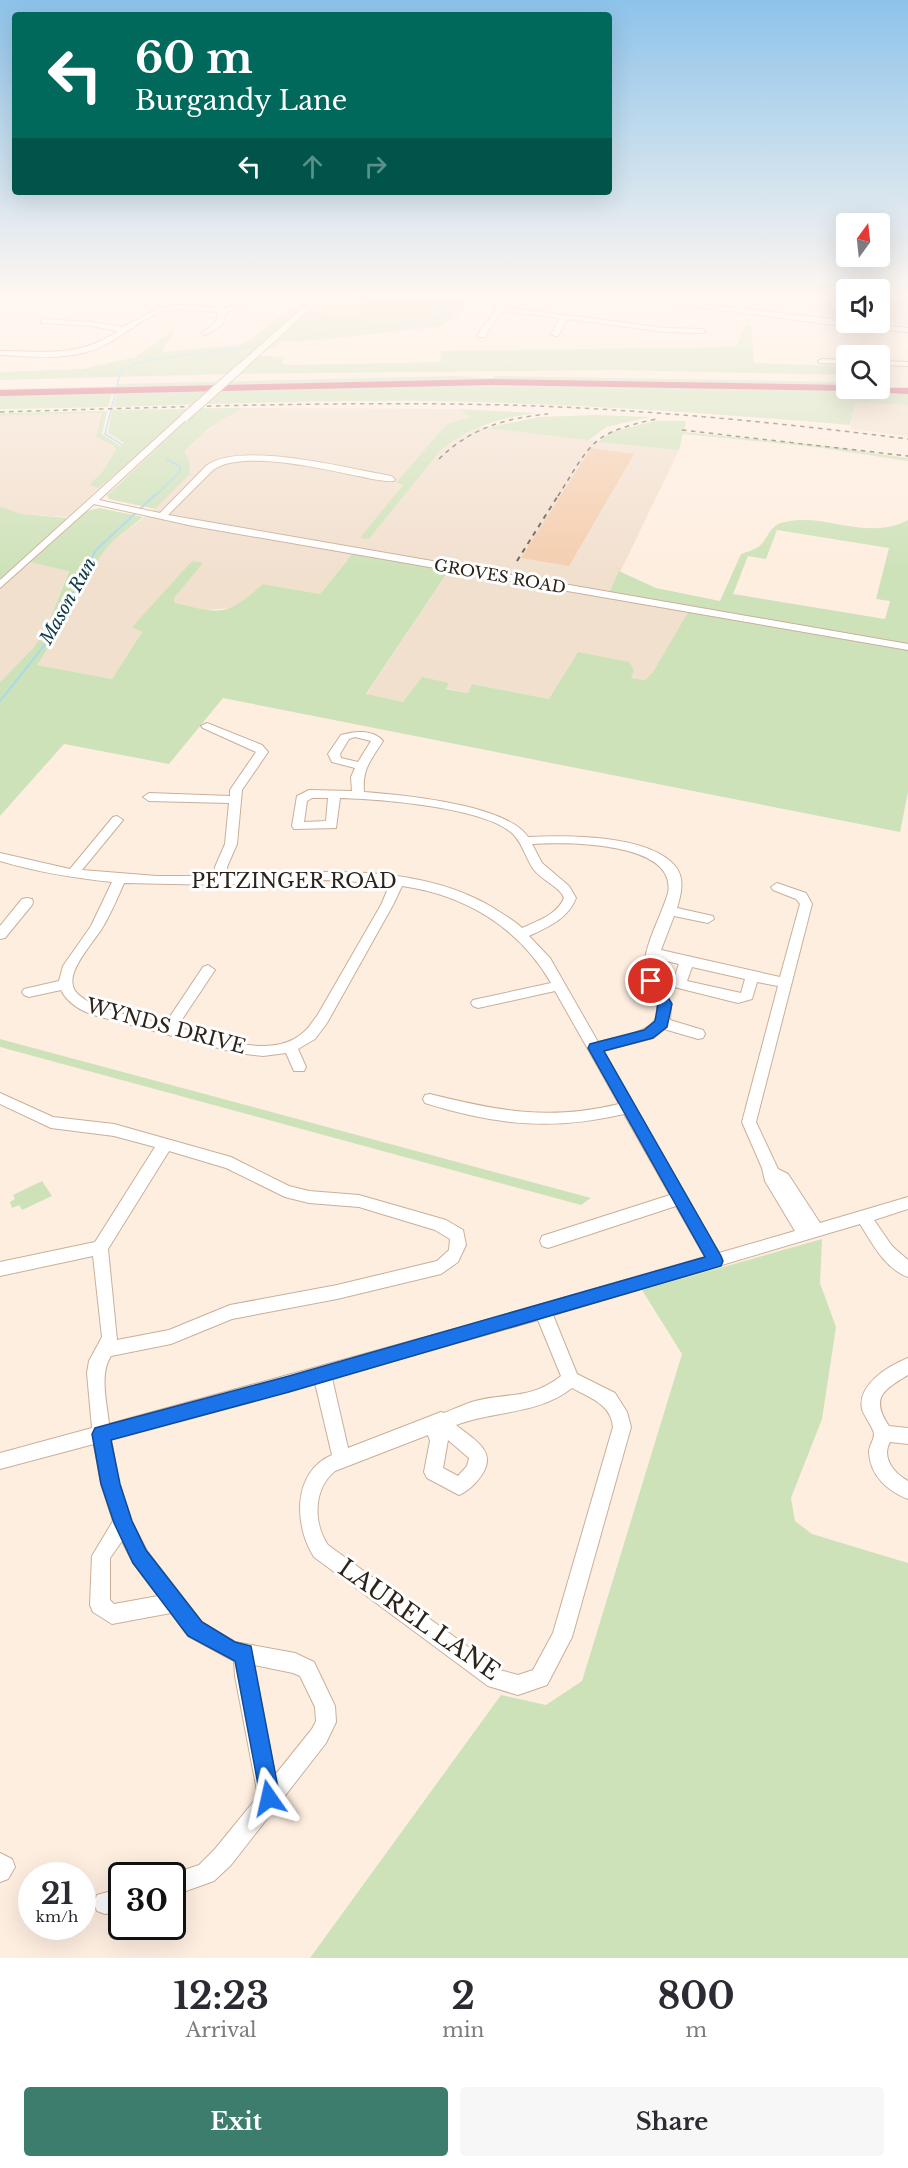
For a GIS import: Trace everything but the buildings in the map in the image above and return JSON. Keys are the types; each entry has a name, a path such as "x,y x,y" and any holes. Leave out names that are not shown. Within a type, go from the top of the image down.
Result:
{"highway":[{"path":"0,393 81,387"},
{"path":"810,387 836,388"},
{"path":"890,390 908,391"}],"street":[{"path":"0,585 218,387"},
{"path":"161,517 211,467 229,457 262,458 390,479"},
{"name":"GROVES ROAD","path":"92,501 161,517 908,647"},
{"path":"207,726 258,747 262,752 236,790 233,800 231,844 221,867 220,881"},
{"path":"358,794 357,777 361,765"},
{"path":"334,794 396,797 476,814 505,823 517,831 531,858 543,872 567,890 570,898 559,914 521,934"},
{"path":"149,797 233,800"},
{"path":"74,872 117,820"},
{"path":"524,841 555,838 633,849 656,857 671,870 675,880 676,886 652,953 651,981 665,1004 662,1023 648,1034 595,1048"},
{"name":"PETZINGER ROAD","path":"1,859 120,878 220,881 352,877 398,880 433,887 464,898 501,918 536,949 629,1107 715,1261"},
{"name":"WYNDS DRIVE","path":"120,878 98,924 69,963 64,985 73,997 88,1007 250,1050 290,1047"},
{"path":"299,1067 290,1047 310,1035 322,1019 387,905 398,880"},
{"path":"777,887 801,896 807,904 749,1122 755,1142 773,1173 773,1181 811,1232"},
{"path":"0,935 27,902"},
{"path":"668,910 708,919"},
{"path":"652,953 787,983"},
{"path":"687,961 679,984 738,998 747,996 752,976"},
{"path":"169,1029 208,970"},
{"path":"29,992 64,985"},
{"path":"478,1002 559,986"},
{"path":"662,1023 698,1034"},
{"path":"0,1098 51,1122 114,1130 165,1144 231,1163 285,1191 309,1197 359,1201 440,1225 457,1235 459,1243 452,1259 441,1267 337,1292 230,1312 171,1337 107,1350"},
{"path":"430,1099 494,1115 530,1121 581,1119 629,1107"},
{"path":"165,1144 100,1248 110,1337 107,1350 98,1361 96,1373 101,1434 111,1484 123,1523 140,1557 195,1629 232,1651 295,1663 308,1670 324,1706 326,1722 319,1736 223,1857 206,1873 186,1880"},
{"path":"548,1241 680,1198"},
{"path":"0,1461 543,1312 908,1203"},
{"path":"864,1216 886,1251 908,1270"},
{"path":"0,1269 100,1248"},
{"path":"543,1312 571,1379"},
{"path":"885,1435 870,1413 869,1401 880,1383 908,1366"},
{"path":"322,1374 342,1459"},
{"name":"LAUREL LANE","path":"571,1379 609,1399 621,1418 622,1427 562,1637 540,1678 518,1685 495,1679 321,1551 311,1538 308,1523 311,1494 326,1468 342,1459 476,1408 532,1401 553,1393 571,1379"},
{"path":"908,1436 897,1433 885,1435 881,1438 878,1452 884,1472 894,1483 908,1490"},
{"path":"123,1523 101,1556 100,1605 112,1614 174,1603"},
{"path":"244,1653 245,1676 269,1798"},
{"path":"0,1864 4,1867 0,1871"}],"shaded area":[{"path":"858,403 908,405 908,436 850,429 855,405"},
{"path":"240,408 459,409 472,417 397,483 403,484 369,539 441,450 454,439 478,427 679,450 610,593 691,607 653,672 645,680 630,678 549,699 472,684 468,693 445,688 448,683 404,702 366,695 447,573 346,561 320,594 263,584 235,608 206,610 175,603 174,598 202,563 133,627 142,632 112,679 36,665 102,554 114,540 155,509 184,452 198,436 211,429 217,420 241,410"},
{"path":"102,413 97,437 114,446 116,450 102,472 90,485 99,488 68,517 21,514 0,506 0,416"},
{"path":"29,562 69,570 46,629 34,647 0,682 0,588"}],"green space":[{"path":"375,387 746,388 836,391 836,399 890,399 890,393 908,394 908,405 858,403 855,405 850,425 639,409 481,402 270,402 113,407 117,394"},
{"path":"112,394 108,407 0,409 0,396"},
{"path":"200,408 240,408 241,410 210,428 184,452 189,460 190,474 155,509 109,499 107,495"},
{"path":"189,409 99,488 89,485 102,472 116,450 114,446 96,437 102,413 0,416 0,413 107,411 102,434 120,446 124,443 108,433 112,410"},
{"path":"459,409 535,413 485,425 451,442 441,450 369,539 360,538 403,485 396,483 447,424 471,417"},
{"path":"595,415 650,417 606,427 589,440 486,428 539,417"},
{"path":"655,421 686,421 684,432 828,446 908,458 908,461 814,447 683,434 679,450 598,442 611,432"},
{"path":"0,506 21,514 68,518 0,580"},
{"path":"99,508 143,517 114,540 102,554 64,623 37,665 112,679 142,632 132,627 192,561 203,563 174,598 175,603 214,611 231,607 263,584 320,594 353,553 444,569 447,573 366,694 403,702 422,677 449,683 446,689 468,693 472,684 549,699 578,652 629,662 634,670 631,678 645,680 653,672 688,612 908,650 908,792 900,832 223,698 169,764 64,744 0,816 0,682 34,647 46,629 69,571 29,562 87,511"},
{"path":"800,520 861,528 892,526 908,520 908,644 609,593 619,571 656,588 720,601 741,554 758,547 779,524","holes":["777,530 889,548 876,599 890,601 885,619 733,594 748,556 766,559"]},
{"path":"0,1039 591,1198 581,1205 0,1047"},
{"path":"42,1181 52,1196 22,1210 19,1205 12,1208 10,1202 15,1199 13,1195"},
{"path":"822,1239 820,1283 836,1327 822,1419 791,1498 795,1521 812,1534 908,1563 908,1958 310,1958 501,1695 546,1705 582,1681 682,1354 642,1290"}],"waterway":[{"name":"Mason Run","path":"117,387 105,434 121,444"},
{"name":"Mason Run","path":"155,496 180,472 180,467 167,459"},
{"name":"Mason Run","path":"0,701 47,642 96,550 156,494"}],"railway":[{"path":"0,412 317,404 507,405 708,417 908,439"},
{"path":"439,459 463,439 489,426 518,418 548,414"},
{"path":"558,496 587,452 605,435 618,429 656,419"},
{"path":"682,430 908,456"},
{"path":"517,561 559,494"}],"route":[{"path":"269,1798 245,1676 244,1653 232,1651 195,1629 140,1557 123,1523 111,1484 101,1434 289,1384 715,1261 595,1048 648,1034 662,1023 666,1011 665,1004 651,981"}]}
